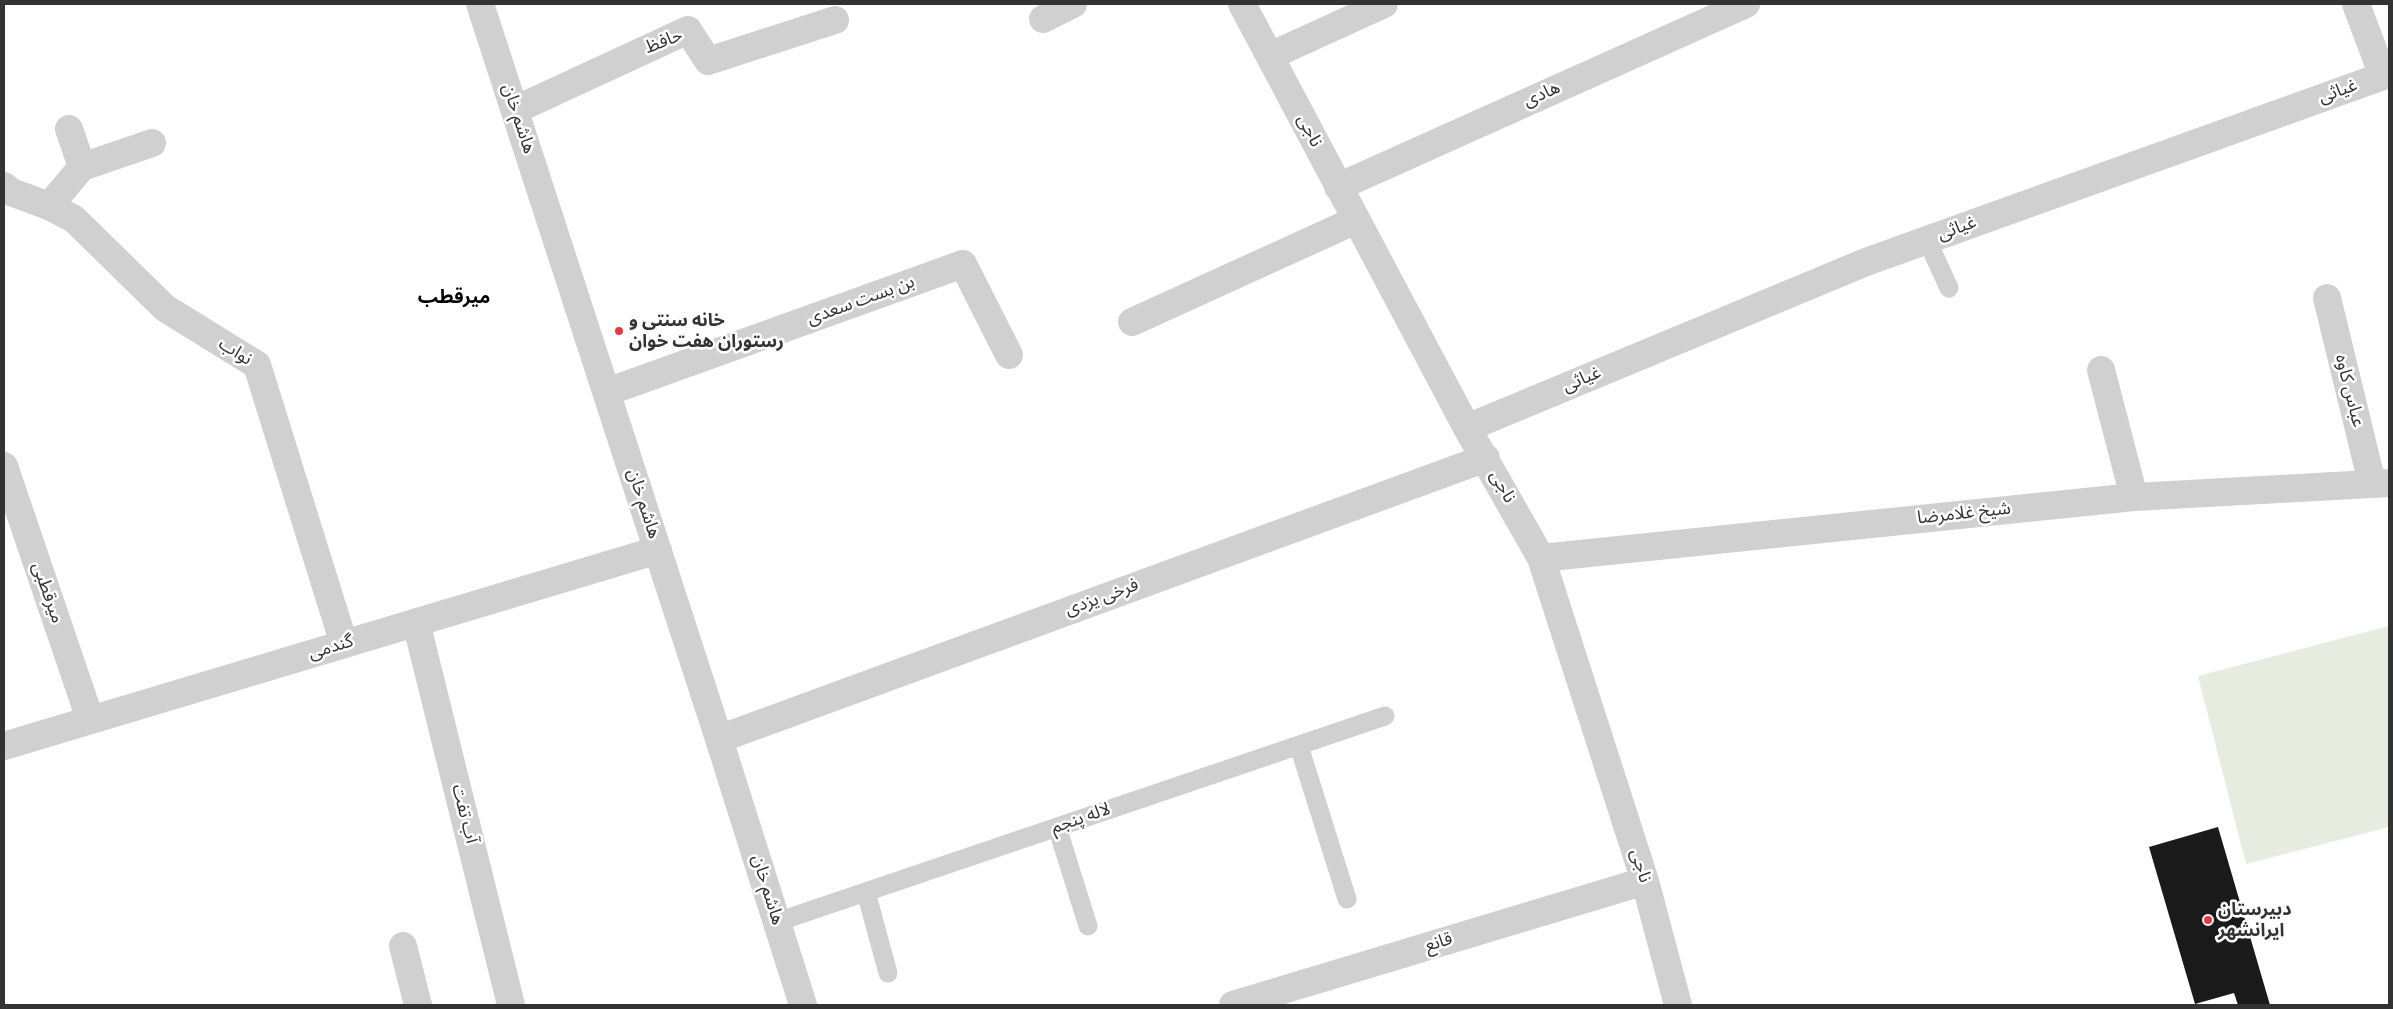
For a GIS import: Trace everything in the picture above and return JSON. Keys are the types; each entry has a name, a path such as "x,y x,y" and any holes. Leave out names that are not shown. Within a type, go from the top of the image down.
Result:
{"street":[{"name":"هاشم خان","path":"480,4 719,738 803,1005"},
{"path":"1042,19 1074,4"},
{"name":"ناجی","path":"1242,4 1467,428 1486,458 1540,558 1645,881 1678,1005"},
{"path":"1270,56 1384,4"},
{"name":"هادی","path":"1338,187 1746,4"},
{"name":"غیاثی","path":"1467,428 1866,262 2383,76 2356,4"},
{"name":"حافظ","path":"515,110 688,30 708,61 835,20"},
{"path":"69,128 82,167"},
{"path":"49,206 82,167 152,143"},
{"name":"نواب","path":"4,186 11,192 49,206 74,219 165,308 257,365 344,644"},
{"path":"1132,322 1356,220"},
{"name":"بن بست سعدی","path":"607,392 963,264 1009,355"},
{"name":"عباس کاوه","path":"2327,298 2381,483"},
{"path":"2101,370 2134,497"},
{"name":"فرخی یزدی","path":"719,738 1486,458"},
{"name":"میرقطبی","path":"4,466 90,719"},
{"name":"شیخ غلامرضا","path":"1540,558 2134,497 2381,483"},
{"name":"گندمی","path":"4,746 658,550"},
{"name":"آب تفت","path":"416,622 511,1005"},
{"name":"قانع","path":"1233,1005 1645,881"},
{"path":"403,946 418,1005"}],"lane":[{"path":"1927,240 1949,288"},
{"name":"لاله پنجم","path":"777,922 1385,716"},
{"path":"1299,746 1347,899"},
{"path":"1057,827 1088,926"},
{"path":"866,892 888,973"}],"shaded area":[{"path":"2389,626 2389,827 2246,864 2198,676"}],"building":[{"name":"دبیرستان ایرانشهر","path":"2218,827 2270,1005 2238,1005 2234,993 2195,1004 2149,847"}],"place":[{"name":"خانه سنتی و رستوران هفت خوان","path":"619,331"},
{"name":"دبیرستان ایرانشهر","path":"2208,920"}],"district":[{"name":"میرقطب","path":"454,298"}]}
